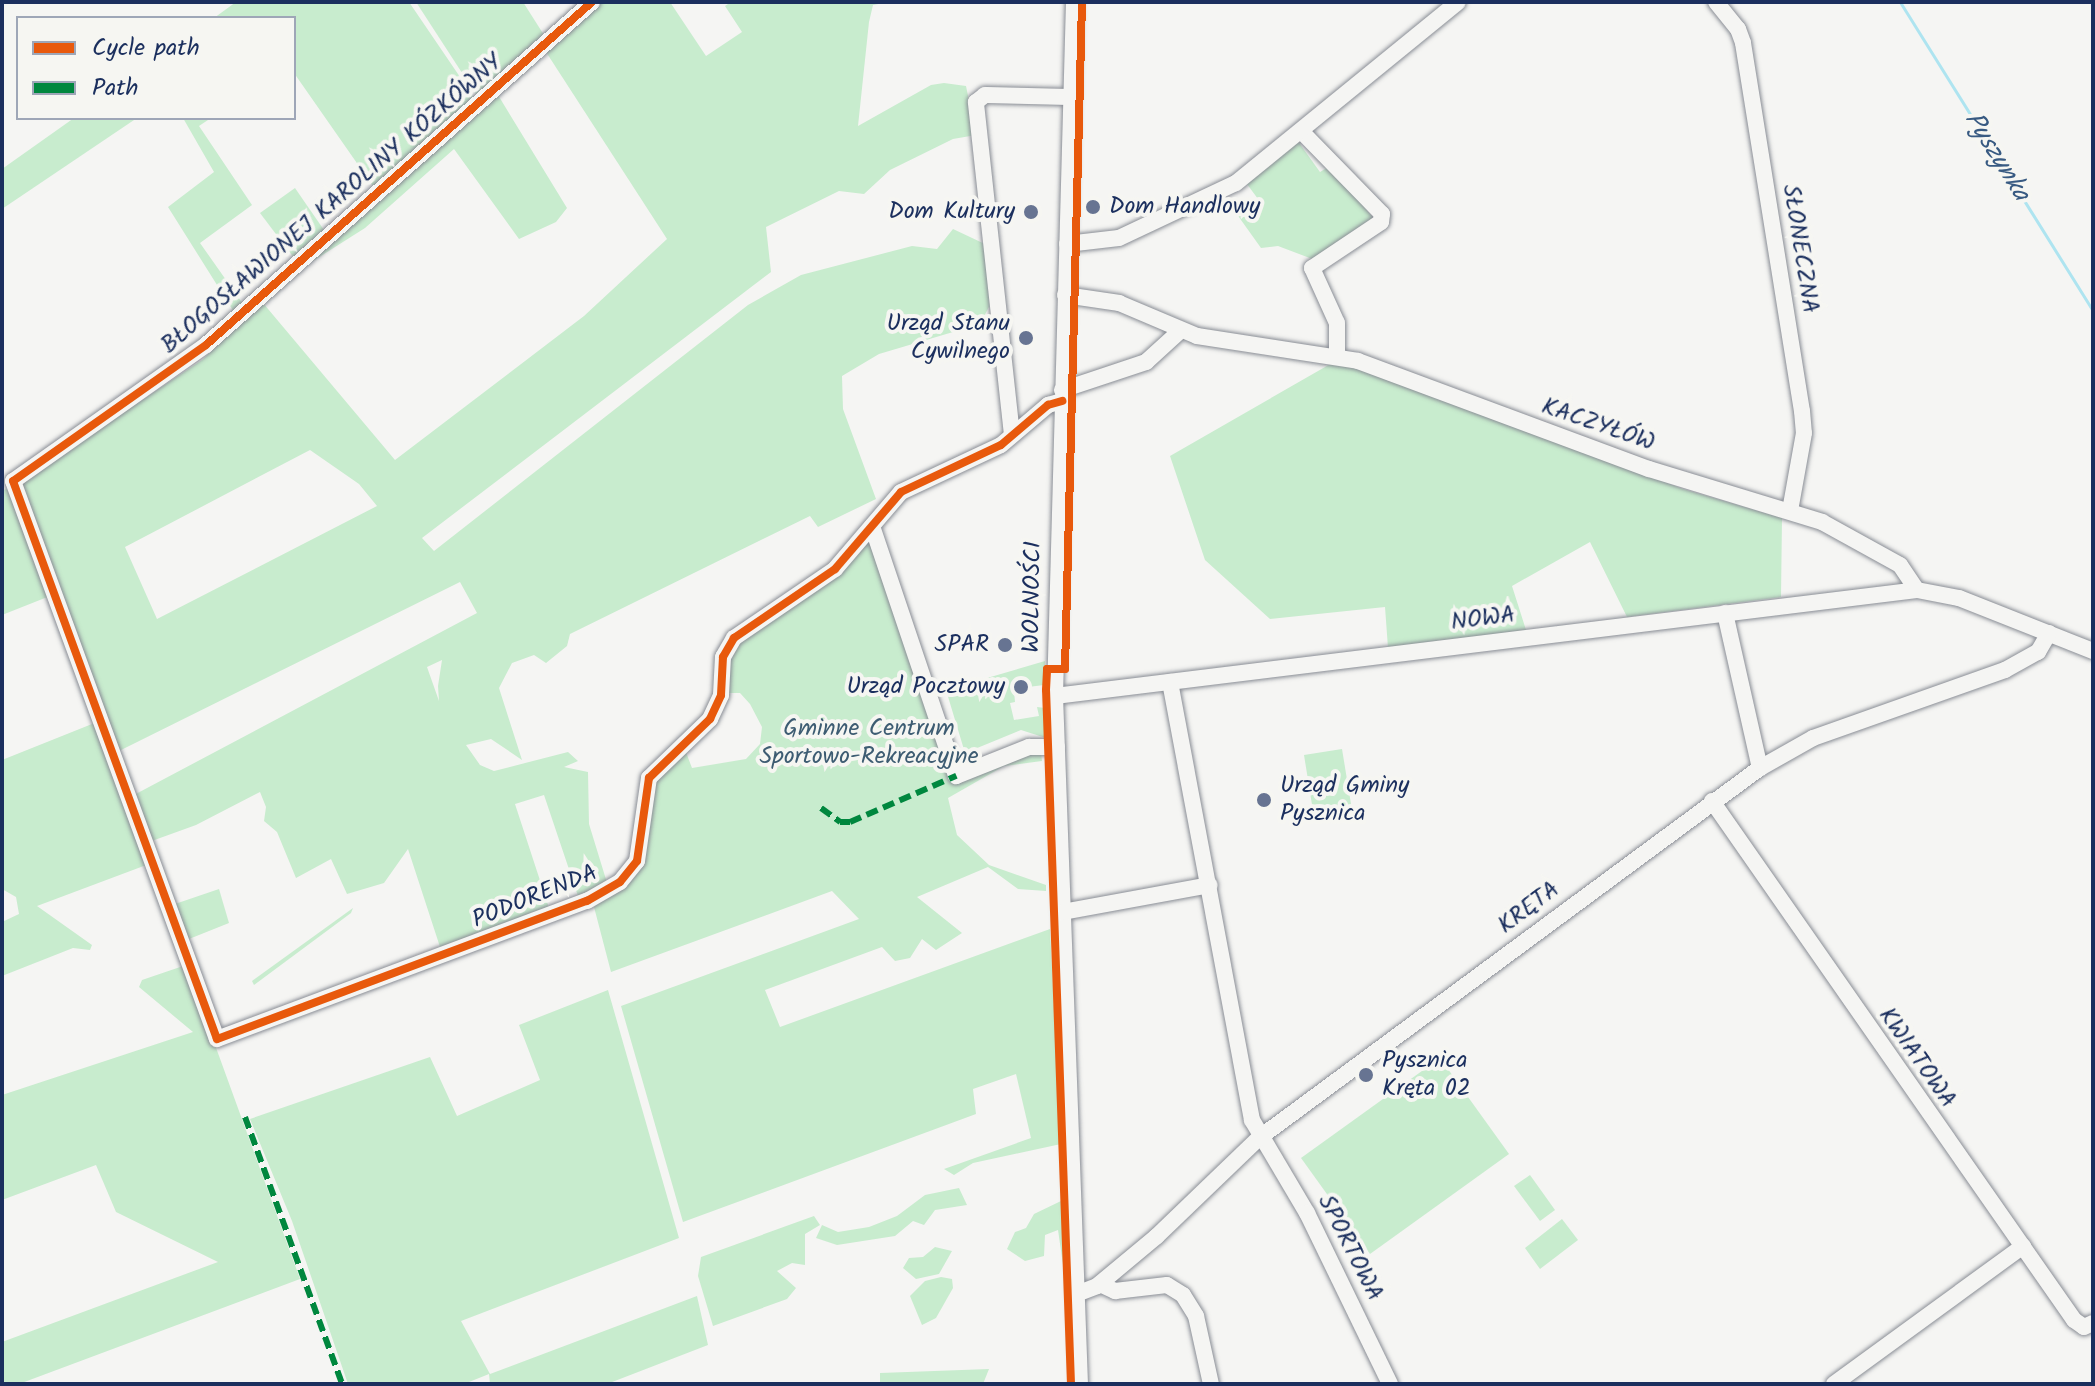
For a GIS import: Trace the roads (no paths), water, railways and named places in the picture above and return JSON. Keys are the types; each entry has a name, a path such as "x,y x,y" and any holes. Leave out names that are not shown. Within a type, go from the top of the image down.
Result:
{"street":[{"name":"BŁOGOSŁAWIONEJ KAROLINY KÓZKÓWNY","path":"217,1039 13,481 206,345 592,2"},
{"name":"WOLNOŚCI","path":"1074,2 1055,696 1080,1384"},
{"path":"1067,244 1119,238 1236,183 1458,2"},
{"name":"SŁONECZNA","path":"1716,2 1738,29 1743,43 1802,411 1804,433 1790,511"},
{"path":"1012,435 976,102 985,95 1071,97"},
{"path":"1301,131 1382,214 1381,222 1312,268 1337,323 1337,357"},
{"name":"KACZYŁÓW","path":"1065,295 1119,303 1181,330 1337,357 1649,469 1790,511 1883,553 1900,565 1917,590"},
{"name":"PODORENDA","path":"217,1039 587,901 620,882 637,861 649,778 710,719 721,695 728,646 835,569 901,492 1012,435 1062,395 1146,362 1181,330"},
{"path":"872,526 956,776 1029,747 1057,747"},
{"path":"1917,590 1959,598 2093,651"},
{"name":"NOWA","path":"1055,696 1917,590"},
{"path":"1725,613 1760,768"},
{"name":"KRĘTA","path":"1079,1293 1100,1284 1259,1138 1760,768 1813,738 2005,670 2038,652 2049,633"},
{"path":"1170,682 1259,1138"},
{"name":"KWIATOWA","path":"1712,801 2079,1326 2093,1323"},
{"path":"1063,912 1210,885"},
{"name":"SPORTOWA","path":"1259,1138 1307,1213 1390,1384"},
{"path":"1834,1384 2023,1246"},
{"path":"1100,1284 1115,1291 1167,1285 1183,1295 1196,1316 1211,1384"}],"waterway":[{"name":"Pyszynka","path":"1900,2 2093,311"}],"place":[{"name":"Dom Handlowy","path":"1093,207"},
{"name":"Dom Kultury","path":"1031,212"},
{"name":"Urząd Stanu Cywilnego","path":"1026,338"},
{"name":"SPAR","path":"1005,645"},
{"name":"Urząd Pocztowy","path":"1021,687"},
{"name":"Urząd Gminy Pysznica","path":"1264,800"},
{"name":"Pysznica Kręta 02","path":"1366,1075"}],"park label":[{"name":"Gminne Centrum Sportowo-Rekreacyjne","path":"869,743"}]}
